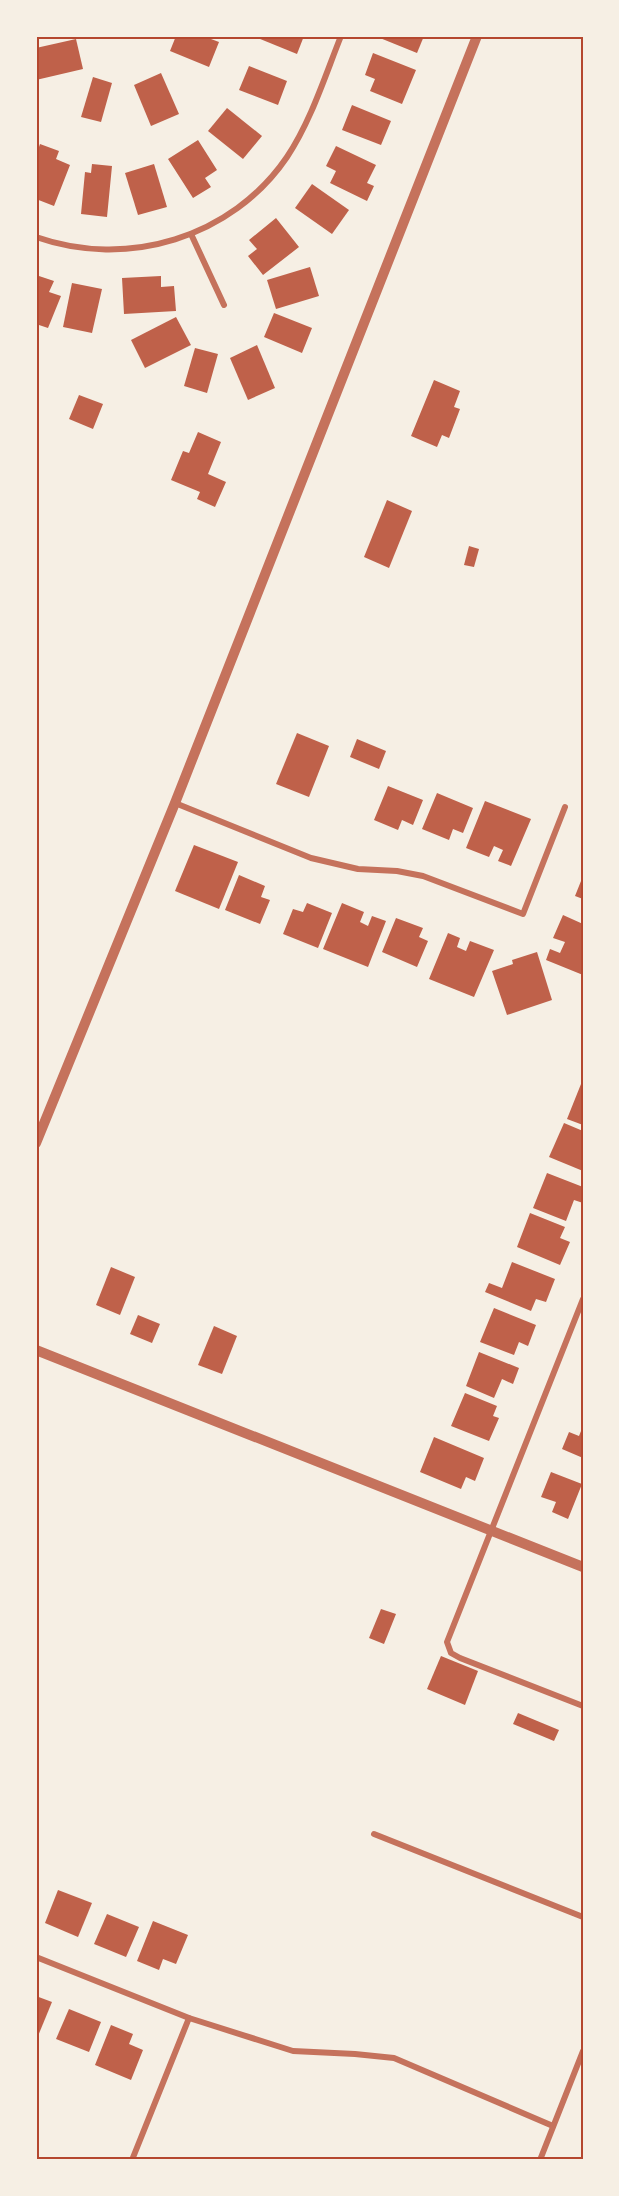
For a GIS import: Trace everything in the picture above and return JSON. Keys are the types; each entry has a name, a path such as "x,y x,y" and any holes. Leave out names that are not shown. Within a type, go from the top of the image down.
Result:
{"street":[{"path":"36,237 96,251 127,251 154,246 191,234 223,218 248,200 267,182 287,157 303,129 341,36"},
{"path":"36,1143 175,803 477,36"},
{"path":"191,234 224,305"},
{"path":"175,803 311,858 358,869 397,871 423,876 523,914 565,807"},
{"path":"583,1299 447,1642 451,1653 583,1706"},
{"path":"36,1350 583,1567"},
{"path":"374,1834 583,1917"},
{"path":"36,1957 189,2018 293,2051 394,2058 553,2126"},
{"path":"132,2160 189,2018"},
{"path":"540,2160 583,2051"}],"building":[{"path":"176,36 203,36 219,42 209,67 170,51"},
{"path":"253,36 304,36 297,54"},
{"path":"375,36 424,36 417,53"},
{"path":"76,39 83,69 36,80 36,48"},
{"path":"373,53 416,70 402,104 370,91 375,79 365,75"},
{"path":"249,66 287,81 278,105 239,90"},
{"path":"161,73 179,114 151,126 134,85"},
{"path":"93,77 112,83 101,122 81,117"},
{"path":"352,105 391,121 381,145 342,130"},
{"path":"227,108 262,136 243,159 208,131"},
{"path":"198,140 217,170 205,178 211,187 193,198 168,159"},
{"path":"40,144 59,151 56,159 70,165 54,206 36,199 36,156"},
{"path":"336,146 376,165 367,183 374,186 367,201 330,183 336,171 326,166"},
{"path":"92,164 112,166 107,217 81,214 85,172 91,173"},
{"path":"154,164 167,207 138,215 125,173"},
{"path":"312,184 349,210 332,234 295,208"},
{"path":"276,218 299,247 263,275 248,256 257,249 249,240"},
{"path":"310,267 319,296 276,309 267,280"},
{"path":"36,275 54,281 49,292 61,296 48,328 36,324"},
{"path":"161,276 161,287 174,286 176,311 124,314 122,278"},
{"path":"72,283 102,289 92,333 63,327"},
{"path":"274,313 312,328 302,353 264,337"},
{"path":"176,317 191,345 145,368 131,340"},
{"path":"257,345 275,388 248,400 230,358"},
{"path":"195,348 218,354 207,393 184,386"},
{"path":"434,380 460,391 454,407 460,409 449,438 442,435 437,447 411,436"},
{"path":"79,395 103,404 93,429 69,419"},
{"path":"198,432 221,442 208,474 226,482 215,507 197,499 200,492 171,480 183,451 189,453"},
{"path":"387,500 412,511 389,568 364,557"},
{"path":"469,546 479,549 474,567 464,565"},
{"path":"297,733 329,746 309,797 276,784"},
{"path":"357,739 386,751 379,769 350,757"},
{"path":"388,786 423,800 413,825 402,820 398,830 374,820"},
{"path":"437,793 473,808 463,833 453,829 449,840 422,829"},
{"path":"485,801 531,819 511,866 498,861 503,850 494,846 489,857 466,848"},
{"path":"194,845 238,862 219,909 175,891"},
{"path":"239,875 265,886 261,897 270,900 260,924 225,910"},
{"path":"583,876 583,899 575,896"},
{"path":"307,903 332,913 318,948 283,934 293,909 303,912"},
{"path":"342,903 364,912 360,922 368,926 372,916 386,921 368,967 323,949"},
{"path":"563,915 583,924 583,975 546,960 550,949 560,953 565,942 553,938"},
{"path":"396,918 423,928 419,937 428,941 417,967 382,952"},
{"path":"448,933 460,938 457,947 466,951 470,941 494,950 474,997 429,979"},
{"path":"537,952 552,1000 507,1015 492,971 513,964 512,960"},
{"path":"581,1084 583,1085 583,1125 567,1119"},
{"path":"564,1123 583,1131 583,1171 549,1157"},
{"path":"547,1173 583,1187 583,1203 574,1200 566,1221 533,1208"},
{"path":"530,1213 565,1227 560,1238 570,1242 560,1265 517,1247"},
{"path":"512,1262 555,1279 546,1302 536,1299 531,1311 485,1292 489,1283 502,1288"},
{"path":"111,1267 135,1277 120,1315 96,1305"},
{"path":"494,1308 536,1325 528,1346 519,1342 514,1355 480,1342"},
{"path":"138,1315 160,1324 152,1343 130,1334"},
{"path":"214,1326 237,1336 222,1374 198,1365"},
{"path":"479,1352 519,1368 513,1384 502,1379 494,1398 466,1386"},
{"path":"465,1393 497,1406 493,1416 499,1418 489,1441 451,1426"},
{"path":"583,1426 583,1458 562,1449 569,1432 579,1436"},
{"path":"434,1437 484,1458 475,1481 466,1477 461,1489 420,1472"},
{"path":"551,1472 582,1484 568,1519 552,1512 556,1502 541,1497"},
{"path":"381,1609 396,1614 384,1644 369,1638"},
{"path":"441,1656 478,1671 465,1705 427,1689"},
{"path":"518,1713 559,1730 554,1741 513,1724"},
{"path":"58,1890 92,1903 78,1937 45,1923"},
{"path":"107,1914 139,1927 126,1957 94,1944"},
{"path":"153,1921 188,1935 176,1964 163,1959 159,1970 137,1961"},
{"path":"36,1996 52,2002 38,2036 36,2035"},
{"path":"69,2009 101,2022 89,2052 56,2039"},
{"path":"111,2025 133,2034 129,2044 143,2050 131,2080 95,2065"}]}
